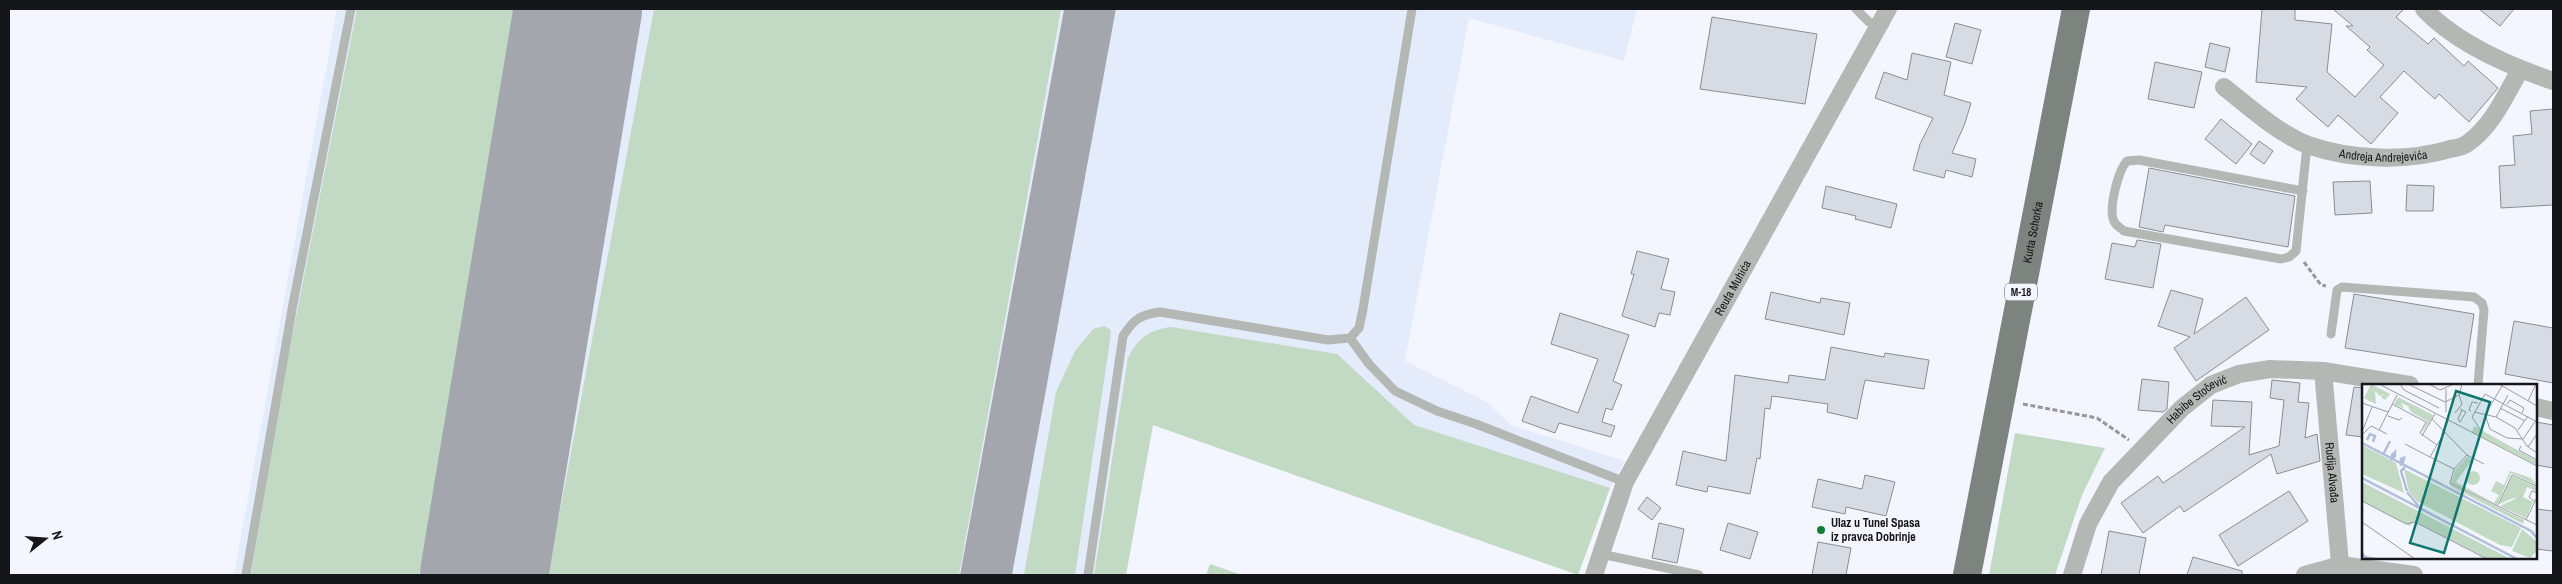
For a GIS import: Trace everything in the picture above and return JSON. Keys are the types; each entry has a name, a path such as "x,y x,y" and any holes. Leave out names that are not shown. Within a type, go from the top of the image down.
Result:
{"main road":[{"name":"Kurta Schorka","path":"1967,575 2076,9"}],"street":[{"name":"Reufa Muhića","path":"1594,575 1625,482 1888,9"},
{"path":"2424,9 2474,46 2520,70 2553,81"},
{"name":"Andreja Andrejevića","path":"2224,87 2262,118 2308,145 2357,155 2393,158 2433,154 2466,145 2490,124 2520,70"},
{"name":"Habibe Stočević","path":"2072,575 2088,524 2111,482 2182,408 2211,385 2240,374 2270,368 2323,371 2404,384"},
{"name":"Rudija Alvađa","path":"2323,371 2341,570"},
{"path":"2537,407 2553,411"},
{"path":"2305,575 2341,570 2414,575"}],"lane":[{"path":"246,575 293,304 351,9"},
{"path":"1088,575 1123,336 1132,322 1146,314 1160,312 1342,341 1350,338 1358,328 1363,309 1412,9"},
{"path":"1856,9 1869,22 1878,26"},
{"path":"2303,191 2139,160 2126,161 2120,169 2112,213 2115,224 2124,231 2281,258 2289,257 2296,251 2303,191 2308,145"},
{"path":"2331,334 2337,290 2342,287 2474,297 2482,303 2484,310 2478,384"},
{"path":"1350,338 1368,364 1395,391 1437,411 1476,424 1625,482"},
{"path":"1601,554 1699,575"}],"path":[{"path":"2296,251 2321,285 2342,287"},
{"path":"2000,400 2097,418 2124,435 2140,452"}],"shaded area":[{"path":"337,9 1637,9 1624,61 1469,18 1405,361 1487,402 1511,425 1625,461 1610,488 1578,575 1153,425 1126,575 234,575"}],"green space":[{"path":"357,9 526,9 419,575 251,575 286,367"},
{"path":"654,9 1061,9 959,575 548,575"},
{"path":"1104,326 1111,330 1075,575 1024,575 1056,392 1075,351 1093,329"},
{"path":"1171,327 1337,354 1414,425 1610,488 1578,575 1153,425 1126,575 1094,575 1128,358 1136,345 1145,336 1156,330"},
{"path":"2015,433 2105,448 2082,495 2055,575 1989,575"},
{"path":"1210,564 1242,575 1206,575"}],"building":[{"path":"2262,9 2295,9 2295,20 2332,24 2327,72 2355,97 2384,65 2367,50 2370,47 2346,26 2353,26 2333,9 2404,9 2396,17 2428,44 2434,38 2464,66 2468,61 2498,88 2469,122 2439,94 2435,99 2404,71 2380,97 2398,113 2371,144 2338,115 2328,127 2296,99 2307,87 2256,82"},
{"path":"2479,9 2514,9 2500,26"},
{"path":"1712,17 1817,34 1805,104 1700,89"},
{"path":"1955,23 1981,30 1972,64 1946,57"},
{"path":"2210,43 2230,48 2225,72 2205,67"},
{"path":"1912,53 1951,62 1944,95 1971,103 1952,153 1976,159 1972,177 1946,170 1944,178 1913,170 1920,144 1933,118 1875,98 1884,72 1907,80"},
{"path":"2155,62 2202,72 2194,108 2148,99"},
{"path":"2553,109 2553,205 2501,208 2499,166 2515,165 2513,136 2532,134 2530,111"},
{"path":"2221,119 2252,144 2236,164 2205,139"},
{"path":"2259,141 2273,151 2264,164 2250,154"},
{"path":"2149,168 2295,196 2288,247 2165,225 2163,232 2139,227"},
{"path":"2370,181 2372,213 2335,215 2333,182"},
{"path":"2407,185 2434,186 2433,211 2406,211"},
{"path":"1826,186 1897,204 1891,228 1855,219 1856,216 1822,208"},
{"path":"2137,240 2161,244 2153,288 2105,279 2112,243 2135,247"},
{"path":"1637,251 1669,259 1661,289 1675,292 1670,315 1659,313 1655,327 1622,316 1634,274 1631,274"},
{"path":"2171,290 2203,299 2194,334 2246,297 2269,330 2196,381 2174,348 2190,337 2158,326"},
{"path":"1771,292 1820,303 1821,298 1850,303 1844,335 1765,319"},
{"path":"2354,294 2474,314 2466,367 2345,348"},
{"path":"1560,313 1629,335 1613,381 1622,385 1612,410 1606,408 1602,422 1615,426 1611,437 1559,423 1555,433 1522,421 1531,396 1578,413 1598,359 1551,344"},
{"path":"2514,321 2553,328 2553,383 2505,374"},
{"path":"1831,347 1884,357 1885,353 1929,360 1924,389 1865,380 1857,419 1827,412 1828,404 1772,396 1770,409 1765,408 1760,459 1757,458 1750,494 1708,486 1707,492 1676,485 1683,451 1726,461 1735,375 1788,383 1789,375 1825,380"},
{"path":"2142,379 2169,382 2167,409 2163,412 2138,410"},
{"path":"2272,380 2300,383 2298,402 2309,403 2305,438 2317,434 2320,461 2277,474 2271,454 2184,512 2180,506 2143,533 2121,503 2158,476 2163,483 2245,427 2211,426 2213,400 2252,402 2249,455 2279,446 2284,400 2270,398"},
{"path":"2354,387 2362,388 2362,437 2346,435"},
{"path":"2537,422 2553,425 2553,468 2537,465"},
{"path":"1865,475 1895,482 1886,516 1846,507 1845,514 1812,507 1818,479 1862,489"},
{"path":"2289,491 2308,521 2238,566 2219,535"},
{"path":"1647,497 1661,508 1652,520 1638,509"},
{"path":"2537,509 2553,511 2553,551 2537,549"},
{"path":"1659,523 1684,529 1677,563 1652,558"},
{"path":"1728,523 1758,532 1750,559 1720,550"},
{"path":"2109,531 2146,538 2139,575 2101,575"},
{"path":"1818,542 1851,548 1846,575 1812,575"},
{"path":"2193,557 2242,571 2242,575 2187,575"}],"taxiway":[{"path":"986,575 1090,9"}],"runway":[{"path":"484,575 578,9"}],"place":[{"name":"Ulaz u Tunel Spasa iz pravca Dobrinje","path":"1821,530"}]}
